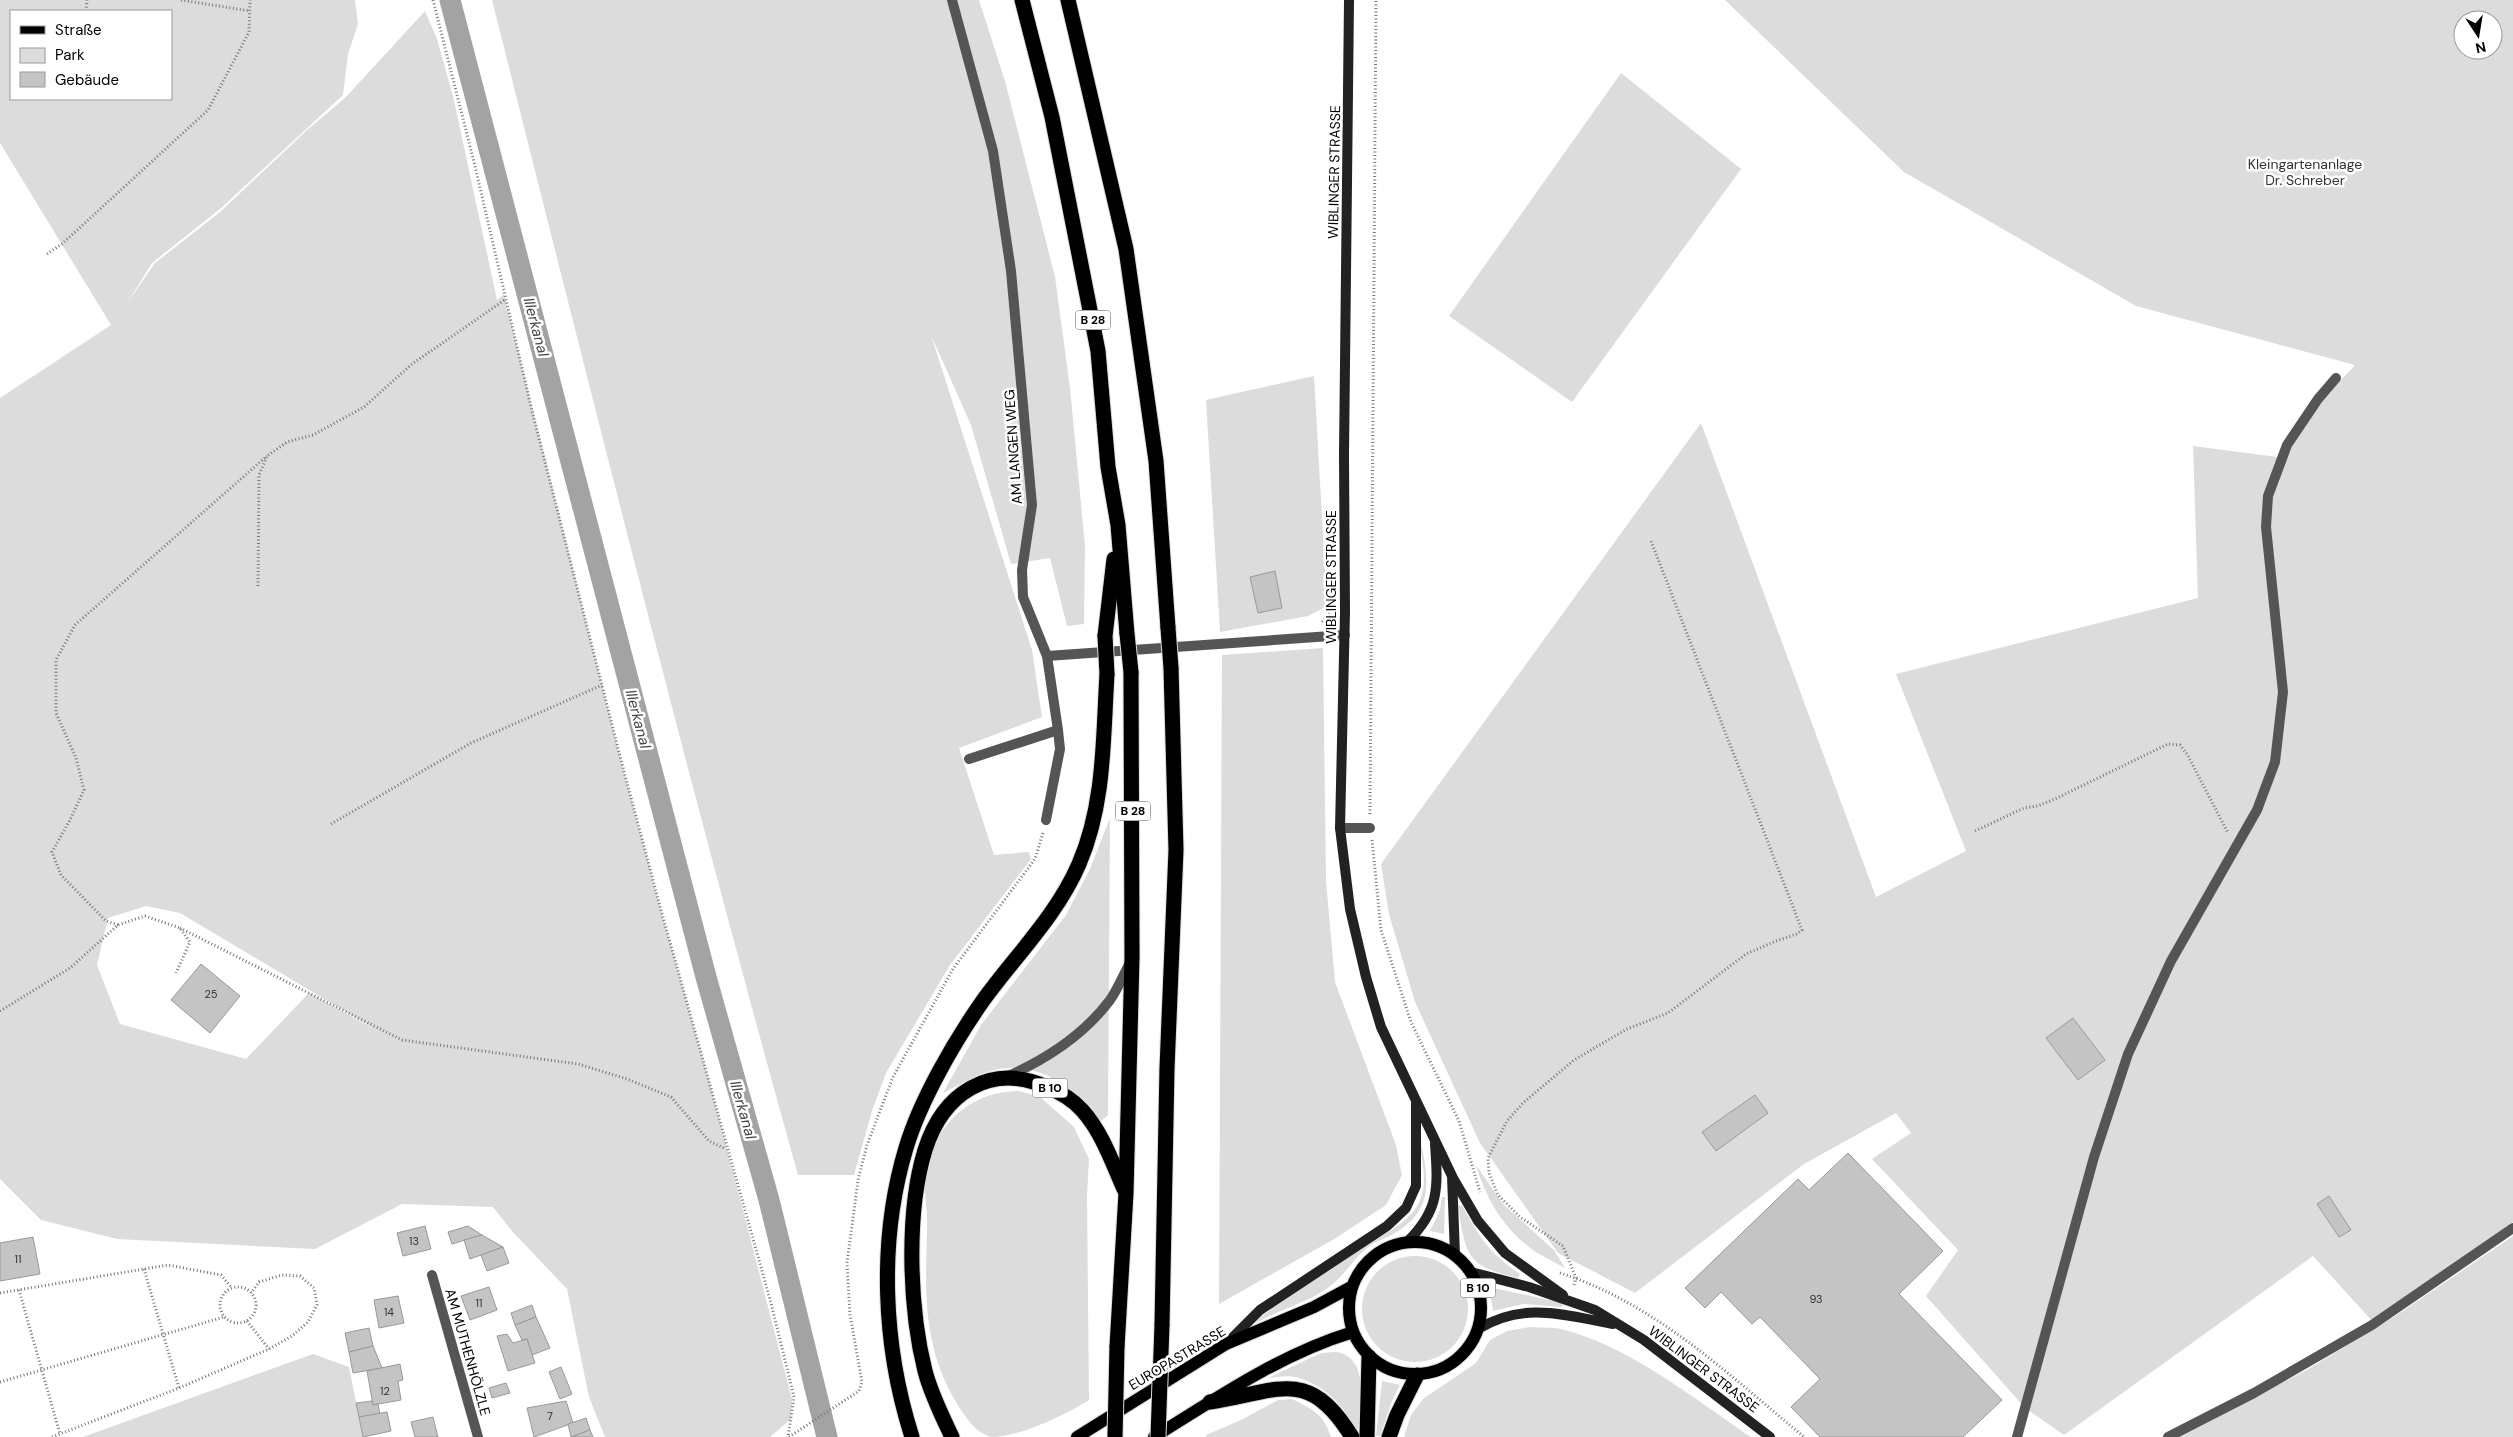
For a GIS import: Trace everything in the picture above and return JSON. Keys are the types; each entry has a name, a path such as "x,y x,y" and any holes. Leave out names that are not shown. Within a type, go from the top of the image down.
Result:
{"highway":[{"name":"B 28","path":"1022,0 1052,117 1098,351 1108,467 1118,525 1131,672 1132,958 1126,1193"},
{"path":"1068,0 1126,249 1156,461 1171,668 1176,850 1162,1324 1156,1437"},
{"path":"912,1437 904,1410 888,1305 888,1248 892,1208 906,1146 950,1052 982,1002 1043,926 1079,864 1092,826 1101,787 1107,674 1105,636 1118,525"},
{"name":"B 10","path":"953,1437 938,1408 926,1372 918,1339 912,1252 918,1178 930,1138 947,1108 958,1096 978,1083 1006,1077 1016,1077 1037,1082 1057,1091 1080,1108 1098,1130 1126,1193 1117,1347 1115,1437"},
{"path":"1367,1437 1369,1357"},
{"path":"1389,1437 1417,1374"},
{"path":"1210,1402 1237,1398 1265,1389 1289,1388 1312,1394 1331,1407 1352,1437"}],"main road":[{"name":"WIBLINGER STRASSE","path":"1349,0 1344,455 1345,635 1340,828 1350,909 1366,977 1381,1027 1452,1176 1455,1255"},
{"path":"1226,1344 1260,1310 1387,1226 1406,1208 1416,1186 1416,1099"},
{"name":"WIBLINGER STRASSE","path":"1407,1242 1423,1226 1432,1209 1436,1181 1435,1138"},
{"path":"1452,1176 1478,1221 1505,1253 1572,1301"},
{"name":"B 10","path":"1407,1242 1432,1244 1455,1255 1471,1272 1479,1290 1482,1310 1478,1329 1466,1350 1448,1366 1433,1372 1417,1374 1400,1373 1383,1366 1369,1357 1353,1332 1349,1318 1351,1288 1360,1270 1373,1257 1389,1247 1407,1242"},
{"name":"WIBLINGER STRASSE","path":"1471,1272 1572,1301 1595,1310 1644,1340 1770,1437"},
{"name":"EUROPASTRASSE","path":"1077,1437 1226,1344 1314,1307 1351,1288"},
{"name":"WIBLINGER STRASSE","path":"1478,1329 1506,1315 1546,1311 1618,1325"},
{"path":"1156,1437 1210,1402 1292,1356 1316,1344 1353,1332"}],"street":[{"name":"AM LANGEN WEG","path":"952,0 993,151 1011,271 1032,505 1022,570 1023,597 1047,656 1060,749 1046,820"},
{"path":"2016,1437 2094,1157 2128,1054 2171,961 2257,810 2275,762 2283,692 2266,527 2268,496 2286,445 2318,399 2336,378"},
{"path":"1047,656 1345,635"},
{"path":"969,759 1058,730"},
{"path":"1340,828 1370,828"},
{"path":"1006,1077 1039,1062 1062,1047 1088,1024 1110,999 1132,958"},
{"path":"2168,1437 2254,1394 2372,1325 2513,1228"},
{"name":"AM MUTHENHÖLZLE","path":"432,1274 478,1437"}],"path":[{"path":"181,0 250,11"},
{"path":"47,254 62,244 208,110 249,32 250,0"},
{"path":"433,0 532,411 602,685 661,910 771,1303 794,1397 790,1436"},
{"path":"1376,0 1374,403 1370,611 1370,828 1381,930 1411,1022 1459,1121 1482,1199"},
{"path":"118,925 106,921 61,875 52,852 84,790 76,758 56,713 56,660 75,625 267,456 287,442 313,435 364,407 412,364 506,299"},
{"path":"258,586 258,474 267,456"},
{"path":"1572,1301 1576,1278 1563,1246 1520,1217 1498,1195 1489,1173 1488,1158 1507,1121 1523,1103 1574,1060 1628,1029 1668,1013 1746,954 1798,934 1802,930 1651,542"},
{"path":"331,824 471,743 602,685"},
{"path":"1975,831 2024,808 2038,806 2057,798 2168,744 2180,745 2186,754 2236,847"},
{"path":"790,1436 859,1392 862,1382 850,1315 846,1263 858,1180 870,1136 893,1077 953,969 1035,860 1046,820"},
{"path":"0,1011 70,968 118,925 145,916 180,928 402,1040 578,1064 627,1078 671,1097 709,1141 727,1149"},
{"path":"176,973 190,942 180,928"},
{"path":"0,1293 168,1265 221,1275 232,1288"},
{"path":"144,1269 179,1388"},
{"path":"1558,1272 1576,1278 1639,1308 1696,1347 1804,1437"},
{"path":"52,1437 179,1388 269,1349 292,1336 308,1322 317,1305 314,1288 300,1276 282,1275 259,1282 251,1293"},
{"path":"232,1288 242,1288 251,1293 256,1308 247,1321 238,1324 224,1317 220,1307 222,1296 232,1288"},
{"path":"19,1290 60,1434"},
{"path":"0,1382 224,1317"},
{"path":"247,1321 269,1349"}],"green space":[{"path":"0,0 355,0 358,24 348,54 343,95 220,209 152,263 127,303 155,263 220,212 307,130 345,98 425,11 437,39 453,96 497,300 504,294 620,756 711,1087 792,1399 791,1419 770,1437 605,1437 589,1397 567,1289 512,1231 493,1207 402,1204 315,1249 117,1239 41,1220 0,1179 0,398 111,325 0,143","holes":["146,906 180,913 378,1031 309,993 246,1059 120,1024 97,965 108,918"]},
{"path":"492,0 979,0 1005,81 1055,277 1070,388 1085,546 1084,624 1067,626 1050,558 1011,564 971,425 931,335 1032,650 1042,717 959,748 994,855 1029,852 1031,859 950,965 886,1073 872,1111 854,1175 798,1175 679,735"},
{"name":"Kleingartenanlage Dr. Schreber","path":"1725,0 2513,0 2513,1222 2373,1322 2313,1256 2064,1435 2025,1408 1926,1296 1958,1250 1872,1159 1911,1133 1896,1113 1804,1164 1635,1293 1558,1253 1480,1143 1415,1002 1389,914 1381,864 1701,423 1876,897 1966,851 1896,674 2198,598 2193,446 2285,458 2307,420 2355,365 2136,306 1904,172"},
{"path":"1621,73 1741,169 1572,402 1449,316"},
{"path":"1314,376 1327,606 1308,616 1220,632 1206,400"},
{"path":"1323,648 1326,881 1335,982 1396,1145 1402,1175 1386,1205 1336,1238 1219,1304 1222,655"},
{"path":"1110,818 1108,1115 1101,1121 1090,1107 1063,1084 1048,1076 1016,1068 999,1069 981,1074 943,1093 981,1025 1066,915 1090,869"},
{"path":"1018,1091 1039,1096 1074,1127 1089,1159 1087,1196 1089,1400 1068,1412 1028,1429 1003,1436 991,1437 976,1429 959,1407 947,1385 933,1343 927,1301 925,1186 927,1167 933,1149 941,1133 952,1119 965,1108 981,1099 999,1093"},
{"path":"1420,1147 1422,1147 1426,1173 1425,1196 1422,1206 1407,1225 1368,1247 1328,1288 1311,1298 1256,1323 1269,1311 1349,1256 1393,1229 1409,1216 1415,1209 1422,1194 1424,1174"},
{"path":"1476,1165 1503,1204 1554,1250 1565,1268 1532,1249 1510,1229 1489,1199"},
{"path":"1442,1197 1445,1197 1444,1234 1430,1231 1440,1210"},
{"path":"1462,1205 1486,1244 1500,1259 1520,1274 1518,1278 1488,1269 1471,1256 1463,1237 1458,1206"},
{"path":"2513,1236 2513,1437 2177,1437 2305,1371 2397,1315"},
{"path":"1415,1256 1435,1260 1452,1272 1464,1289 1468,1309 1464,1329 1452,1346 1435,1358 1415,1362 1395,1358 1378,1346 1366,1329 1362,1309 1366,1289 1378,1272 1395,1260"},
{"path":"1489,1287 1563,1303 1562,1307 1523,1304 1493,1311"},
{"path":"1530,1327 1561,1329 1611,1347 1684,1390 1751,1437 1404,1437 1411,1415 1423,1399 1476,1363 1490,1340 1507,1331"},
{"path":"1321,1353 1341,1353 1350,1358 1356,1367 1360,1377 1361,1389 1358,1435 1341,1406 1325,1391 1293,1376 1268,1378"},
{"path":"313,1354 349,1367 363,1437 83,1437"},
{"path":"1382,1381 1400,1385 1392,1401 1380,1436 1376,1436"},
{"path":"1292,1399 1316,1413 1325,1423 1331,1437 1206,1437 1206,1435 1241,1420 1278,1400"}],"building":[{"path":"1275,571 1282,608 1258,613 1250,577"},
{"path":"201,964 240,996 210,1033 171,1000"},
{"path":"2073,1018 2105,1060 2078,1080 2046,1038"},
{"path":"1755,1095 1768,1113 1716,1151 1702,1132"},
{"path":"1848,1153 1943,1251 1899,1294 2002,1400 1963,1437 1820,1437 1791,1407 1820,1379 1760,1317 1752,1324 1721,1292 1705,1308 1685,1288 1798,1179 1809,1190"},
{"path":"2329,1196 2351,1230 2339,1237 2317,1204"},
{"path":"425,1226 431,1249 403,1256 397,1233"},
{"path":"468,1226 482,1235 452,1244 448,1232"},
{"path":"482,1235 503,1247 470,1259 464,1240"},
{"path":"33,1237 40,1274 0,1281 0,1243"},
{"path":"503,1247 509,1263 487,1271 481,1255"},
{"path":"489,1287 497,1310 470,1320 461,1296"},
{"path":"398,1296 404,1323 379,1328 374,1300"},
{"path":"532,1305 536,1317 515,1325 511,1313"},
{"path":"536,1317 550,1348 532,1355 527,1339 522,1340 515,1325"},
{"path":"369,1328 373,1346 349,1352 345,1333"},
{"path":"507,1334 513,1343 527,1339 535,1363 508,1371 497,1336"},
{"path":"373,1346 382,1368 353,1373 349,1352"},
{"path":"400,1364 403,1380 398,1381 401,1400 373,1405 367,1371"},
{"path":"561,1367 572,1394 560,1399 549,1372"},
{"path":"506,1383 510,1393 492,1398 489,1388"},
{"path":"372,1401 373,1405 378,1404 380,1414 359,1417 356,1403"},
{"path":"566,1401 573,1423 534,1437 527,1408"},
{"path":"387,1412 391,1431 363,1437 359,1417"},
{"path":"433,1417 438,1437 415,1437 411,1422"},
{"path":"586,1418 590,1430 571,1437 568,1424"},
{"path":"590,1430 593,1437 571,1437"}],"waterway":[{"name":"Illerkanal","path":"450,0 706,977 769,1200 827,1437"}]}
